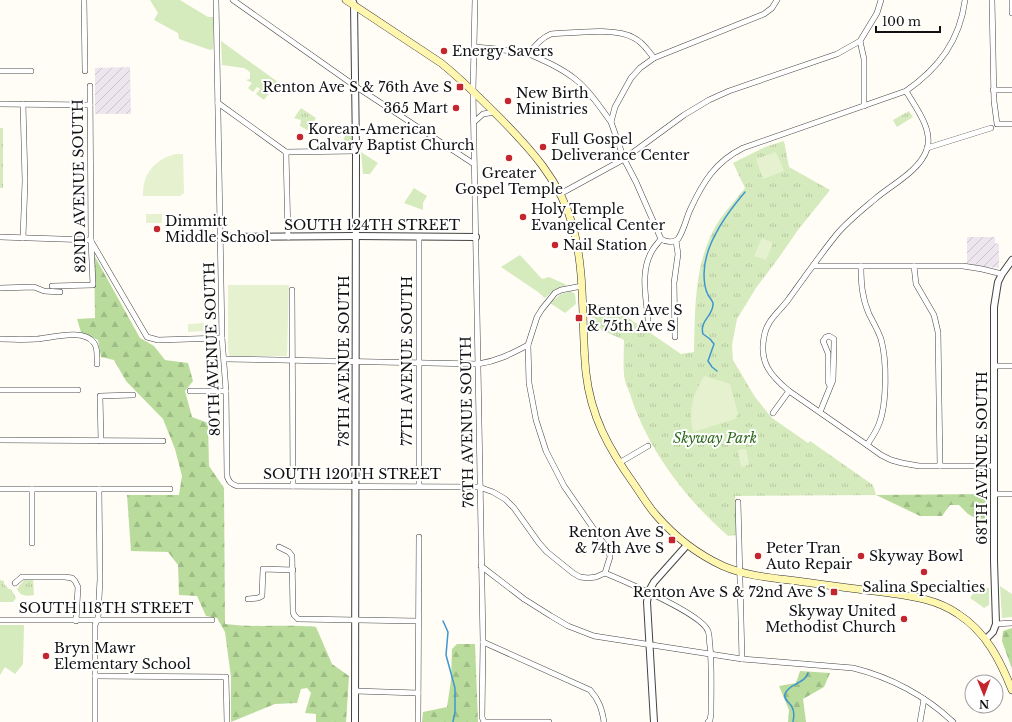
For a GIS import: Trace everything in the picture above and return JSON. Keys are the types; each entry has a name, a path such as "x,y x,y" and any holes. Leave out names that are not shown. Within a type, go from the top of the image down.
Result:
{"main road":[{"path":"346,0 353,3 441,63 473,91 536,156 560,194 573,225 580,259 586,370 590,395 600,428 619,463 655,514 687,545 719,564 741,572 780,579 922,598 932,601 958,614 971,624 986,640 1003,668 1012,690"}],"street":[{"path":"84,0 85,70"},
{"name":"80TH AVENUE SOUTH","path":"216,0 222,338 225,359 227,476 229,481"},
{"path":"232,0 356,86 474,164"},
{"name":"76TH AVENUE SOUTH","path":"475,0 473,91 483,642 482,717 484,722"},
{"path":"611,122 615,107 630,78 640,68 654,58 764,14 772,8 777,0"},
{"path":"560,194 624,159 684,115 709,100 729,91 837,54 860,41 877,13 881,0"},
{"path":"475,48 497,49 529,54 553,65 576,80 597,103 611,122 624,159 643,196 661,239 668,242 676,240 681,235 690,211 704,182 730,154 743,148 906,91 929,73 943,57 952,42 961,21 965,0"},
{"path":"992,0 993,90 997,124 1012,124"},
{"path":"1012,0 1012,13"},
{"name":"78TH AVENUE SOUTH","path":"353,3 356,86 355,722"},
{"path":"529,54 543,37 551,34 610,32 627,34 635,38 643,44 654,58"},
{"path":"860,41 864,59 864,106"},
{"path":"0,71 31,71"},
{"name":"82ND AVENUE SOUTH","path":"52,286 93,285 91,240 90,86"},
{"path":"993,90 1012,90"},
{"path":"906,91 927,130 928,139 924,157 913,170 881,193 838,233 786,302 772,318 766,327 764,336 763,346 766,365 774,379 789,391 881,455 902,463 919,466 994,466"},
{"path":"218,103 286,152 356,151"},
{"path":"0,104 90,105"},
{"path":"23,104 23,238"},
{"path":"474,122 483,114 495,112"},
{"path":"927,148 991,128"},
{"path":"286,152 288,237"},
{"name":"SOUTH 124TH STREET","path":"221,237 476,237"},
{"name":"77TH AVENUE SOUTH","path":"419,237 419,486"},
{"path":"0,238 91,240 147,337 158,340 222,338"},
{"path":"648,319 645,280 646,269 651,252 661,239"},
{"path":"675,337 674,283 678,254 676,240"},
{"path":"813,266 963,266 1002,274 1012,260"},
{"path":"861,266 864,301 881,338 885,371 881,418 867,445"},
{"path":"914,266 916,284 934,315 938,332 940,466"},
{"name":"68TH AVENUE SOUTH","path":"996,624 994,494 995,297 998,282 1002,274"},
{"path":"582,286 561,290 555,294 546,302 537,318 528,345 529,383 536,420 546,451 564,486 609,551 610,557 606,573 648,591 697,619 709,632 711,654 711,714 709,721"},
{"path":"0,288 34,287 48,292 60,292"},
{"path":"292,290 293,486"},
{"path":"0,339 37,339 64,335 83,336 93,341 96,347 97,364"},
{"path":"820,412 833,380 834,339 829,336 823,341 828,353 828,382 830,386"},
{"path":"225,359 478,364 493,362 528,345"},
{"path":"994,366 1012,366"},
{"path":"0,390 78,390"},
{"path":"190,391 226,392"},
{"path":"773,413 789,391"},
{"path":"101,442 100,396 133,395"},
{"path":"0,440 101,442 163,441"},
{"path":"619,463 648,446"},
{"name":"SOUTH 120TH STREET","path":"229,481 232,485 237,486 479,487 500,495 506,499 547,552 573,573 580,577 588,578 606,573"},
{"path":"0,489 170,489"},
{"path":"32,489 32,542"},
{"path":"95,722 95,626 98,620 100,579 99,489"},
{"path":"994,494 1012,494"},
{"path":"738,502 741,572 742,659"},
{"path":"418,722 419,537"},
{"path":"654,722 651,645 647,602 648,591 654,582 687,545"},
{"path":"279,547 291,555 293,570 293,612 296,617 301,620 418,621"},
{"path":"481,566 524,599 550,616 568,626 594,636 742,659 853,668 887,679 924,699 943,712 953,722"},
{"path":"248,599 262,596 263,569 293,570"},
{"path":"15,583 22,577 65,577 74,580 78,587 76,620"},
{"name":"SOUTH 118TH STREET","path":"0,620 212,620"},
{"path":"986,640 993,632 996,624 1012,624"},
{"path":"483,642 590,690 599,700 604,722"},
{"path":"94,676 226,677 227,722"},
{"path":"355,691 418,693"},
{"path":"920,722 924,699"},
{"path":"484,722 549,722"}],"shaded area":[{"path":"130,67 131,114 95,114 95,68"},
{"path":"967,237 995,237 995,243 999,244 999,268 967,265"}],"green space":[{"path":"150,0 180,0 208,17 214,17 213,49 210,50 179,39 178,33 154,20 158,13"},
{"path":"221,41 278,82 264,100 256,94 260,89 257,87 253,92 248,88 252,83 246,80 250,79 250,72 244,68 222,65"},
{"path":"301,108 316,118 307,130 300,126 301,120 294,118"},
{"path":"909,111 913,117 897,127 893,120"},
{"path":"0,128 3,128 3,188 0,188"},
{"path":"337,130 353,131 352,146 349,149 336,149 333,144 342,144 345,136"},
{"name":"Skyway Park","path":"784,141 789,167 830,190 798,230 756,288 737,319 732,345 733,360 755,397 772,418 808,443 810,441 873,485 876,495 735,496 737,535 728,536 683,490 658,455 639,417 624,377 624,340 592,326 591,302 624,315 681,354 694,352 696,300 705,250 711,234 720,219 745,188 733,163 765,147"},
{"path":"361,152 378,163 370,174 363,174"},
{"path":"776,152 784,171 763,179 756,159"},
{"path":"183,154 184,193 180,196 143,196 143,188 147,174 156,164 169,156"},
{"path":"414,188 427,196 423,203 423,210 404,203"},
{"path":"146,214 162,214 162,223 146,223"},
{"path":"762,238 773,243 766,260 754,256"},
{"path":"94,255 140,338 154,346 165,360 188,363 193,381 185,391 192,417 208,423 209,466 224,488 225,624 248,626 316,627 332,664 349,676 346,722 316,722 316,714 305,713 311,693 307,688 301,689 297,703 275,704 231,722 231,677 225,632 217,618 206,616 197,596 179,595 178,565 168,552 131,551 127,495 179,495 182,476 175,449 163,419 126,381 114,360 101,357 98,340 81,332 77,319 95,318"},
{"path":"520,255 542,279 549,277 567,285 554,290 545,298 501,267"},
{"path":"228,285 289,285 287,356 229,356"},
{"path":"571,291 575,294 576,304 565,313 550,303 561,294"},
{"path":"204,323 204,331 188,332 188,324"},
{"path":"704,376 730,384 738,414 735,419 693,432 691,417 692,403"},
{"path":"746,449 749,465 741,467 738,450"},
{"path":"986,494 986,524 968,514 959,505 950,505 942,516 920,516 876,495"},
{"path":"25,579 33,579 34,595 24,595 17,589"},
{"path":"0,580 4,581 4,584 11,589 16,598 13,602 0,602"},
{"path":"1000,586 1012,594 1012,617 1002,618"},
{"path":"977,587 989,588 989,605 984,608 970,598"},
{"path":"0,625 24,625 23,664 15,674 5,667 0,675"},
{"path":"1012,628 1012,669 1002,641 1003,631"},
{"path":"457,644 475,644 478,722 422,722 423,712 447,707 451,680 452,649"},
{"path":"800,671 830,673 824,687 803,699 806,722 788,722 789,710 779,686 796,683"}],"waterway":[{"path":"717,371 708,361 714,344 703,334 702,329 713,307 712,300 708,295 704,282 705,263 712,240 724,219 745,192"},
{"path":"443,621 448,632 446,655 455,688 455,712 453,722"},
{"path":"793,722 794,711 785,698 785,694 787,690 804,679 808,673"}],"place":[{"name":"Energy Savers","path":"444,51"},
{"name":"Renton Ave S & 76th Ave S","path":"460,87"},
{"name":"New Birth Ministries","path":"508,101"},
{"name":"365 Mart","path":"456,108"},
{"name":"Korean-American Calvary Baptist Church","path":"300,137"},
{"name":"Full Gospel Deliverance Center","path":"543,147"},
{"name":"Greater Gospel Temple","path":"509,158"},
{"name":"Holy Temple Evangelical Center","path":"523,217"},
{"name":"Dimmitt Middle School","path":"157,229"},
{"name":"Nail Station","path":"555,245"},
{"name":"Renton Ave S & 75th Ave S","path":"579,318"},
{"name":"Renton Ave S & 74th Ave S","path":"672,540"},
{"name":"Peter Tran Auto Repair","path":"758,556"},
{"name":"Skyway Bowl","path":"861,556"},
{"name":"Salina Specialties","path":"924,572"},
{"name":"Renton Ave S & 72nd Ave S","path":"834,592"},
{"name":"Skyway United Methodist Church","path":"904,619"},
{"name":"Bryn Mawr Elementary School","path":"46,656"}]}
